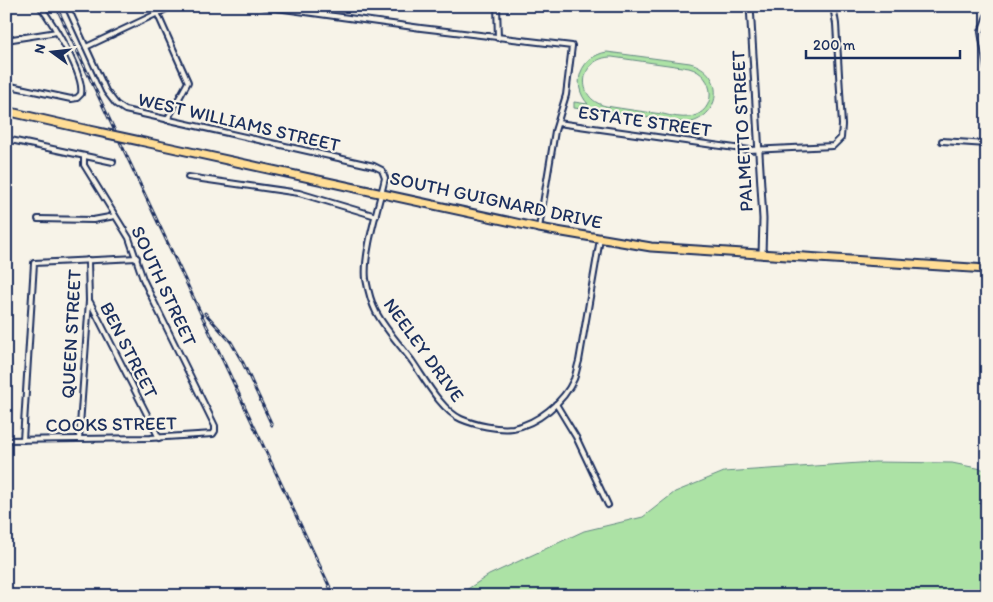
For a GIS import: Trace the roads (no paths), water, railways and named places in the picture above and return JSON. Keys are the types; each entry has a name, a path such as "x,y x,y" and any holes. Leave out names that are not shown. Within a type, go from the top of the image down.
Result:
{"highway":[{"name":"SOUTH GUIGNARD DRIVE","path":"6,111 539,228 600,239 650,246 762,255 987,270"}],"street":[{"path":"6,85 71,99 77,98 81,94 82,84 57,32 40,6"},
{"name":"WEST WILLIAMS STREET","path":"67,6 104,87 116,104 131,112 374,166 382,170 384,174 382,193"},
{"path":"154,6 188,82 167,120"},
{"path":"86,47 173,6"},
{"path":"262,6 498,38 572,46 565,103 554,136 539,228"},
{"path":"497,6 498,38"},
{"name":"PALMETTO STREET","path":"750,6 763,219 762,255"},
{"name":"ESTATE STREET","path":"558,123 749,150 830,147 841,138 842,125 836,24 833,6"},
{"path":"987,16 981,32 987,68"},
{"path":"6,40 57,32"},
{"path":"6,139 113,162"},
{"path":"942,142 987,144"},
{"name":"SOUTH STREET","path":"84,156 84,165 129,238 143,279 215,426 215,431"},
{"path":"188,177 289,191 376,216"},
{"name":"NEELEY DRIVE","path":"382,193 366,264 366,279 373,304 383,323 430,388 450,412 461,419 474,423 510,428 518,426 538,418 556,404 566,393 574,379 579,361 600,239"},
{"path":"38,219 93,220 115,216"},
{"path":"24,440 34,263 137,258"},
{"name":"QUEEN STREET","path":"79,439 89,301 88,260"},
{"name":"BEN STREET","path":"89,301 158,438"},
{"path":"556,404 583,450 608,505"},
{"name":"COOKS STREET","path":"6,440 158,438 201,436 213,434 215,431"}],"railway":[{"path":"56,6 334,596"},
{"path":"205,313 231,342 272,425"}]}
